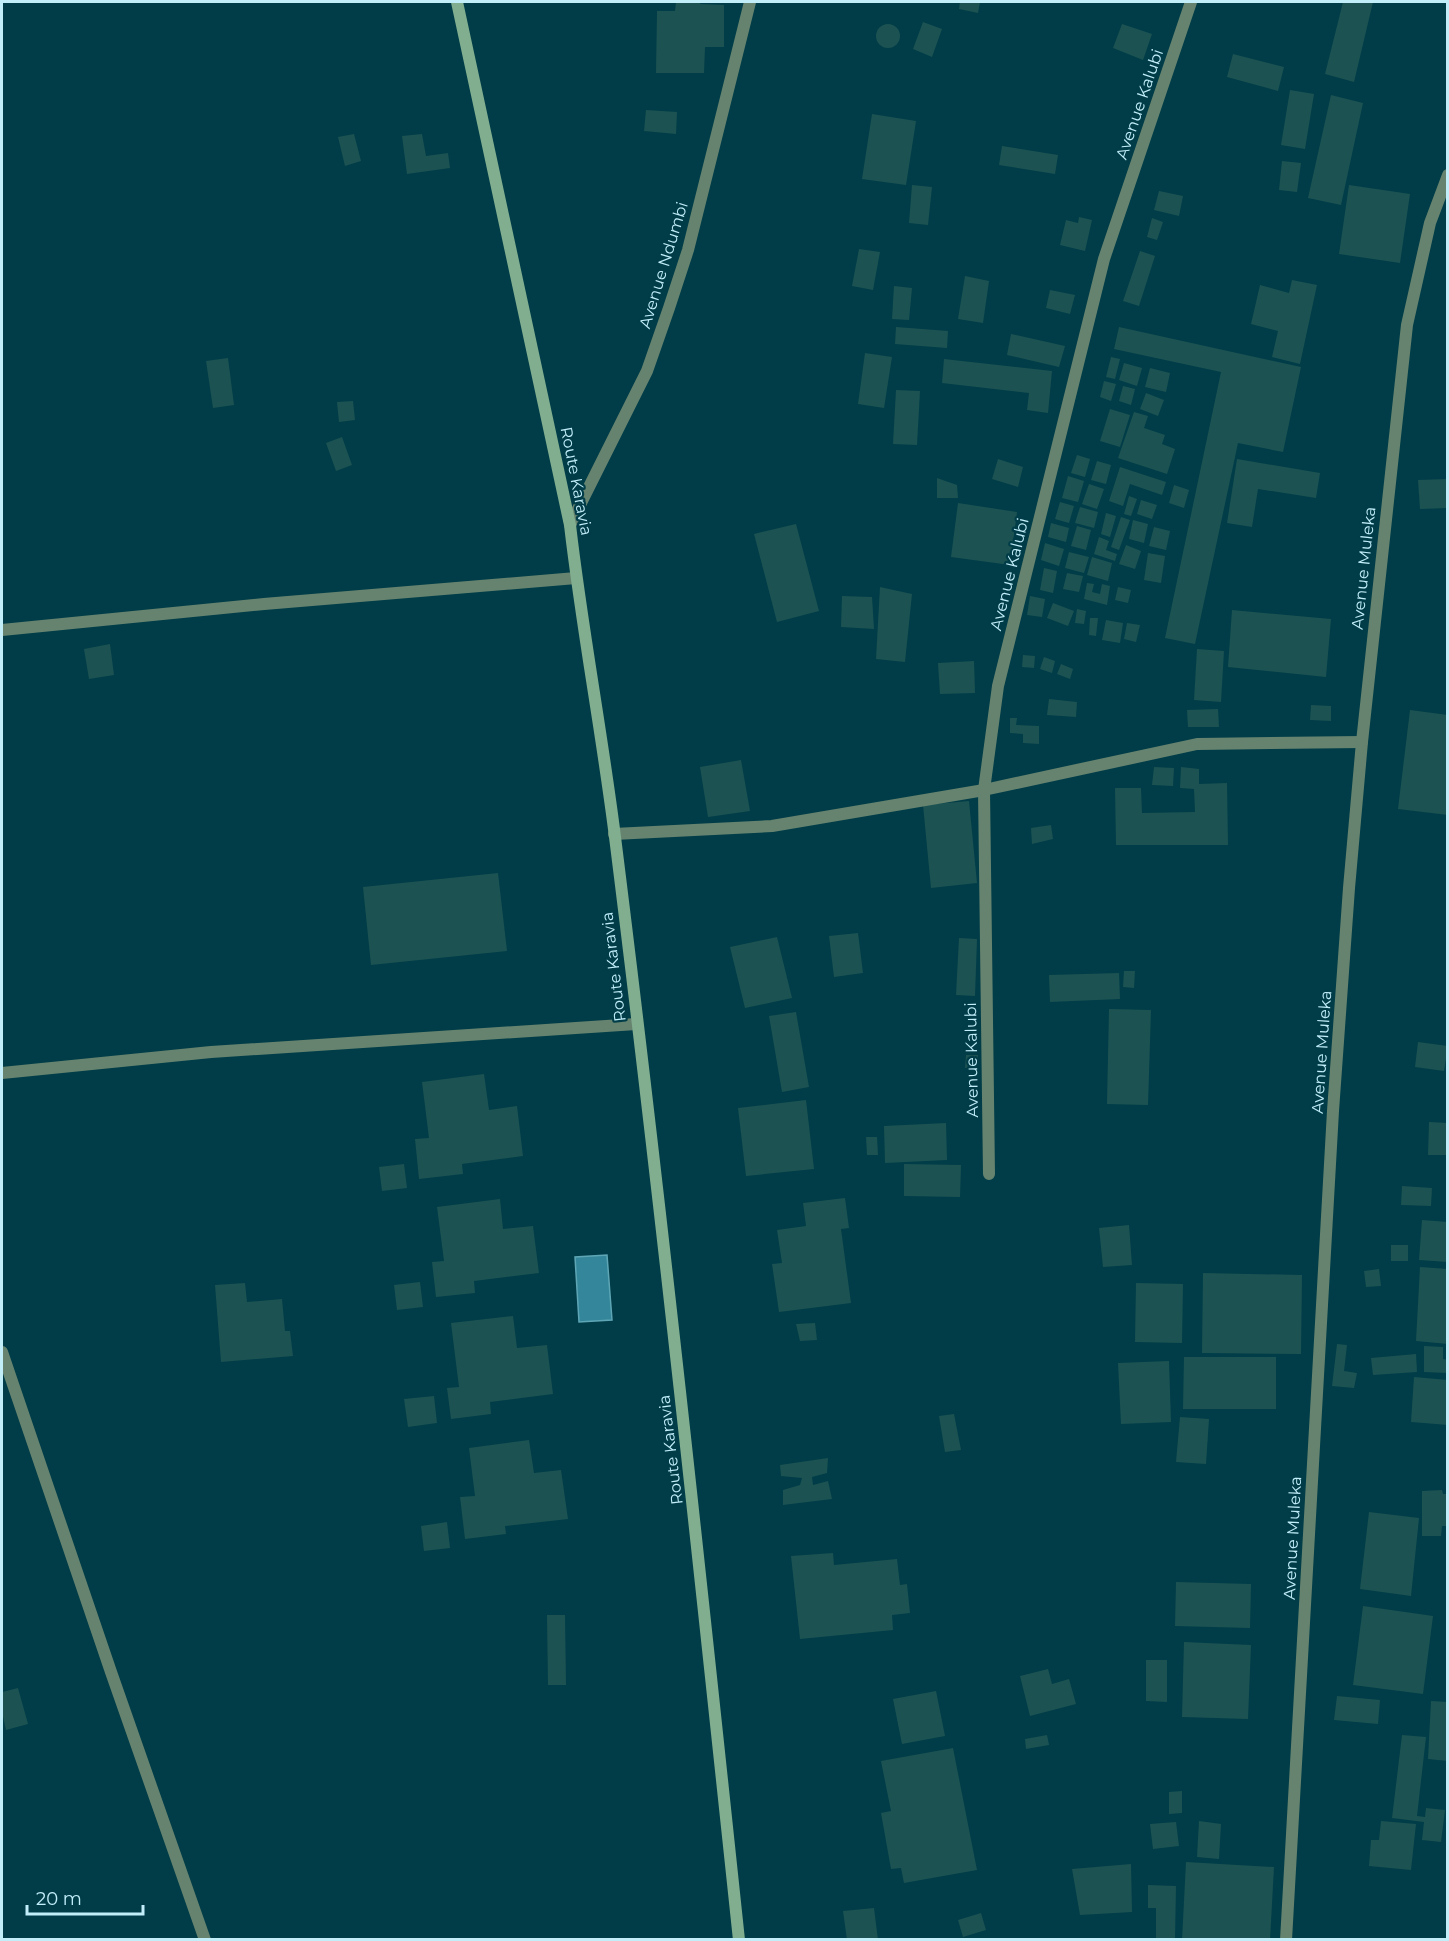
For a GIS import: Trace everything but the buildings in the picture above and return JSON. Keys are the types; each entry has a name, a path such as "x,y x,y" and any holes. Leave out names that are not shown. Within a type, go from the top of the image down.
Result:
{"street":[{"name":"Route Karavia","path":"457,2 570,525 614,834 695,1528 739,1940"},
{"name":"Avenue Ndumbi","path":"570,525 647,371 669,308 688,250 750,2"},
{"name":"Avenue Kalubi","path":"989,1174 984,790 998,686 1104,258 1191,2"},
{"name":"Avenue Muleka","path":"1286,1940 1331,1146 1362,742 1407,325 1430,224 1448,175"},
{"path":"2,630 264,604 576,578"},
{"path":"614,834 772,826 984,790 1197,744 1362,742"},
{"path":"2,1073 212,1052 636,1024"},
{"path":"2,1352 7,1388 202,1937"}],"water":[{"path":"607,1255 612,1320 579,1322 575,1257"}]}
